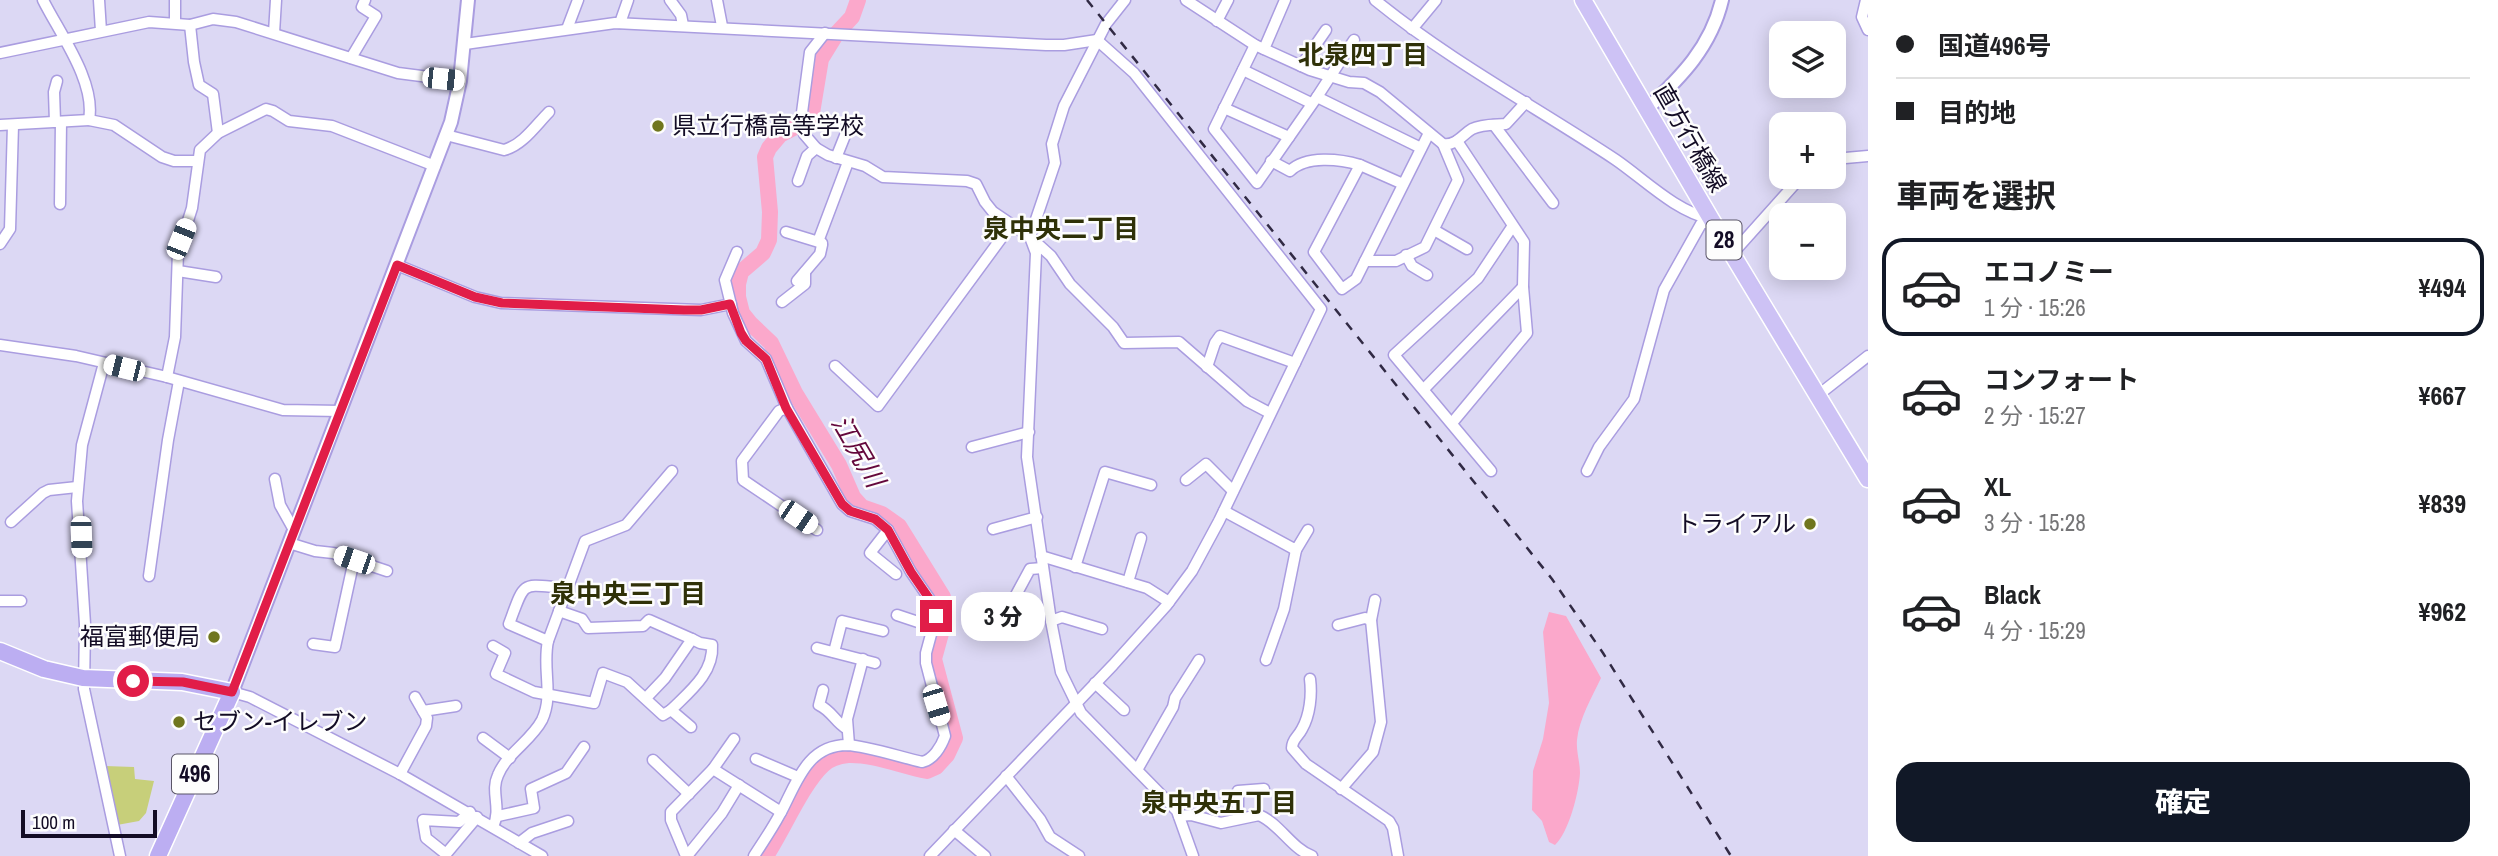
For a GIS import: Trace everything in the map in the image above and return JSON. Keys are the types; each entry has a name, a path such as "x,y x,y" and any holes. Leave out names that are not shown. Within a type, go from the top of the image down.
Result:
{"highway":[{"path":"0,650 44,669 83,678 183,682 232,692"},
{"name":"496","path":"158,856 232,692"}],"main road":[{"name":"直方行橋線","path":"1583,0 1868,479"}],"street":[{"path":"43,0 86,83 91,109 89,120"},
{"path":"99,0 102,31"},
{"path":"174,0 175,23"},
{"path":"274,33 276,0"},
{"path":"351,58 376,16 362,7 365,0"},
{"path":"468,0 460,81 446,135 232,692 250,697 400,774 542,856"},
{"path":"567,29 578,0"},
{"path":"620,23 628,0"},
{"path":"670,0 681,15 683,25"},
{"path":"717,0 722,26"},
{"path":"1125,0 1097,40 1060,118 1052,144 1055,163 1030,237 1036,253 1027,457 1051,621 1062,672 1081,713 1179,816 1193,856"},
{"path":"1186,0 1259,47 1329,76 1364,83 1380,92 1443,144 1449,145 1482,125 1506,124 1526,102"},
{"path":"1217,22 1228,0"},
{"path":"1285,0 1243,70 1214,129 1257,183 1354,40"},
{"path":"1375,0 1412,29 1684,208 1698,216 1711,219"},
{"path":"1412,29 1436,0"},
{"path":"1647,109 1693,62 1713,30 1721,0"},
{"path":"1866,0 1862,17 1868,30"},
{"path":"0,53 149,22 190,25 213,19 236,22 274,33 398,73 460,81"},
{"path":"464,44 620,23 722,26 1046,45 1097,40"},
{"path":"190,25 199,85 213,94 218,133"},
{"path":"1301,66 1326,30"},
{"path":"825,33 810,52 801,120 804,134 816,148 836,158 864,166 883,177 974,183 993,212 1030,237 1051,256 1070,284 1113,327 1124,343 1179,342 1247,401 1270,413"},
{"path":"930,856 1095,683 1169,602 1192,571 1224,511 1321,309 1134,73 1097,40"},
{"path":"1243,70 1421,148"},
{"path":"57,81 54,92 58,122 60,204"},
{"path":"1224,108 1289,137"},
{"path":"167,377 175,337 178,252 192,208 200,150 218,133 266,109 289,121 332,126 435,166"},
{"path":"446,135 509,149 518,144 549,112"},
{"path":"0,125 89,120 114,125 162,157 174,161 198,160"},
{"path":"0,244 10,229 6,183 13,125"},
{"path":"1494,125 1553,203"},
{"path":"836,158 848,128"},
{"path":"1360,165 1314,252 1342,289 1356,279 1429,133"},
{"path":"1452,423 1527,333 1523,287 1524,243 1457,141"},
{"path":"1365,261 1396,261 1425,247 1458,180 1443,144"},
{"path":"798,181 807,156 816,148"},
{"path":"1846,158 1868,156"},
{"path":"1271,161 1290,171 1297,164 1340,159 1403,184"},
{"path":"797,281 820,254 822,243 819,239 848,162"},
{"path":"1732,253 1790,189"},
{"path":"1587,471 1599,447 1634,399 1664,290 1701,224 1711,219"},
{"path":"835,366 878,407 1011,225"},
{"path":"1491,471 1394,355 1478,278 1512,227"},
{"path":"1434,230 1467,249"},
{"path":"786,232 822,243"},
{"path":"737,252 725,280 730,304 741,333 766,359 786,408 842,504 850,511 875,519 888,530 911,572 935,607 936,616 926,663 944,731 942,744 932,757 922,762 849,745 828,748 819,753 798,777 781,812 754,856"},
{"path":"1406,255 1412,266 1427,275"},
{"path":"397,265 475,297 502,303 689,310 730,304"},
{"path":"178,271 216,277"},
{"path":"782,302 805,284 805,272"},
{"path":"1424,389 1523,287"},
{"path":"1207,367 1220,336 1295,363"},
{"path":"0,345 76,356 167,377 283,410 340,411"},
{"path":"1817,396 1868,356"},
{"path":"104,363 82,445 77,487 85,624 83,678 120,856"},
{"path":"149,576 167,440 179,381"},
{"path":"786,408 779,411 742,461 743,480 817,530"},
{"path":"972,447 1029,432"},
{"path":"1186,480 1206,464 1233,491"},
{"path":"493,827 498,816 496,777 542,720 549,696 545,657 548,641 585,541 626,526 672,471"},
{"path":"1075,566 1105,472 1151,485"},
{"path":"275,479 292,537"},
{"path":"11,522 50,489 77,487"},
{"path":"1224,511 1296,550"},
{"path":"993,529 1037,517"},
{"path":"888,530 870,553 896,574"},
{"path":"1266,660 1284,609 1296,550 1308,530"},
{"path":"292,537 387,571"},
{"path":"1128,582 1141,538"},
{"path":"1041,556 1147,588 1169,602"},
{"path":"313,644 335,647 354,560"},
{"path":"996,632 1030,569 1043,568"},
{"path":"548,641 509,624 522,589 528,585 568,588"},
{"path":"1342,789 1373,752 1381,722 1371,620 1375,600"},
{"path":"0,601 21,601"},
{"path":"492,646 505,653 496,674 549,696 594,702 603,673 627,682 663,715 693,691 712,655 712,645 699,643 649,620 643,626 588,628 582,619 559,611"},
{"path":"897,615 933,627"},
{"path":"1051,621 1062,617 1102,629"},
{"path":"1338,625 1366,618 1371,620"},
{"path":"834,652 842,621 883,631"},
{"path":"646,698 665,678 692,639"},
{"path":"817,648 875,663"},
{"path":"849,745 848,719 863,659"},
{"path":"1137,770 1173,707 1175,698 1199,660"},
{"path":"1310,679 1311,699 1303,728 1292,741 1292,748 1306,764 1388,821 1393,828 1398,856"},
{"path":"1095,683 1124,710"},
{"path":"822,690 819,705 830,710 837,723 847,729"},
{"path":"400,774 426,726 427,719 415,697"},
{"path":"423,711 456,706"},
{"path":"671,710 691,727"},
{"path":"483,738 510,758"},
{"path":"734,739 713,769 671,812 671,820 687,856 722,813 738,785"},
{"path":"498,816 534,808 531,789 566,773 584,747"},
{"path":"756,759 798,777"},
{"path":"653,760 689,794"},
{"path":"713,769 781,812"},
{"path":"1006,776 1040,819 1050,837 1079,856"},
{"path":"1238,819 1238,791 1264,789"},
{"path":"1179,816 1191,815 1221,823 1256,814 1264,816 1303,852 1312,856"},
{"path":"473,815 446,855 426,838 423,820 459,822 473,815"},
{"path":"519,843 532,833 568,821"},
{"path":"954,830 985,856"}],"green space":[{"path":"105,766 134,767 135,779 154,781 146,813 139,821 117,825"}],"shaded area":[{"path":"1549,612 1566,616 1601,678 1580,724 1577,744 1580,773 1578,790 1569,822 1555,845 1549,842 1542,821 1532,810 1533,771 1543,739 1549,703 1543,632"}],"waterway":[{"name":"江尻川","path":"766,856 800,795 815,773 828,761 841,756 858,755 927,771 936,767 947,755 955,738 934,659 945,619 943,597 899,526 882,514 862,507 853,497 839,465 795,393 771,343 742,313 738,297 741,272 763,253 769,240 770,212 765,157 780,135 811,119 821,59 837,33 852,17 858,0"}],"railway":[{"path":"1087,0 1552,579 1603,653 1731,856"}],"place":[{"name":"県立行橋高等学校","path":"658,126"},
{"name":"トライアル","path":"1810,524"},
{"name":"福富郵便局","path":"214,637"},
{"name":"セブン-イレブン","path":"179,722"}],"district":[{"name":"北泉四丁目","path":"1363,55"},
{"name":"泉中央二丁目","path":"1061,229"},
{"name":"泉中央三丁目","path":"628,594"},
{"name":"泉中央五丁目","path":"1219,803"}],"route":[{"path":"133,681 183,682 232,692 397,265 475,297 502,303 684,310 701,310 730,304 741,333 766,359 786,408 842,504 850,511 875,519 894,537 911,572 935,607 936,616"}]}
